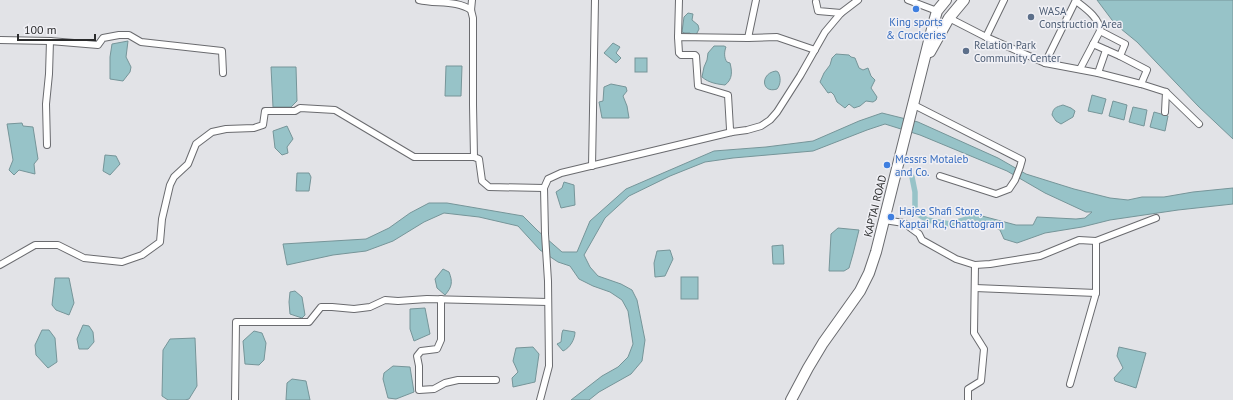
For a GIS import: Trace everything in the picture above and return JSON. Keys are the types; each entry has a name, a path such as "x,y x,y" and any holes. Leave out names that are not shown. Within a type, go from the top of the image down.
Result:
{"main road":[{"path":"924,64 937,11 946,0"},
{"path":"924,64 949,18 964,0"},
{"name":"KAPTAI ROAD","path":"791,400 823,343 860,291 868,273 876,252 924,64"}],"street":[{"path":"419,0 455,3 467,6 471,10"},
{"path":"472,0 474,157"},
{"path":"592,166 594,0"},
{"path":"679,0 679,53 681,55 696,56 698,86 728,95 730,129 732,132"},
{"path":"748,38 756,0"},
{"path":"540,400 549,366 544,188 548,179 561,173 761,126 770,120 777,112 825,32 841,13 858,0"},
{"path":"908,0 937,11"},
{"path":"986,37 1004,0"},
{"path":"1045,63 1076,0 1088,11 1100,26 1100,31 1080,69"},
{"path":"816,2 818,11 841,13"},
{"path":"949,18 986,37 1045,63 1098,73 1166,92 1199,124"},
{"path":"1100,31 1125,44 1120,56"},
{"path":"0,40 50,41 98,45 103,38 129,35 141,42 222,51 223,73"},
{"path":"678,37 777,37 815,50"},
{"path":"47,145 46,104 50,41"},
{"path":"1092,44 1147,70 1141,84"},
{"path":"1098,73 1106,50"},
{"path":"1165,112 1166,92"},
{"path":"914,105 1022,160 1015,180 1009,189 996,194 940,176"},
{"path":"0,265 36,245 58,245 84,258 100,260 122,262 142,255 160,242 162,219 170,185 174,176 188,164 196,144 212,132 226,129 254,128 262,125 265,111 295,111 300,108 335,110 414,157 474,157 479,159 482,181 489,187 544,188"},
{"path":"884,220 904,223 919,234 922,240 956,259 975,265 1040,256 1079,240 1096,241 1156,218"},
{"path":"1070,384 1096,293 1096,241"},
{"path":"968,400 968,389 981,381 984,349 974,333 975,265"},
{"path":"975,288 1096,293"},
{"path":"235,400 236,322 309,322 321,307 354,309 370,307 385,300 398,301 441,299 548,302"},
{"path":"441,299 441,340 437,349 421,351 417,356 419,366 419,390 434,389 445,383 458,380 496,380"}],"water":[{"path":"1097,0 1233,0 1233,139 1198,106 1137,42 1115,24"},
{"path":"688,13 693,14 692,20 698,25 699,29 696,35 682,32 684,17"},
{"path":"128,41 126,57 131,67 130,72 123,81 110,79 110,57 112,44"},
{"path":"613,43 620,47 616,53 621,58 616,63 604,53"},
{"path":"714,46 726,47 725,57 727,62 730,63 731,78 725,85 710,82 702,77 708,53"},
{"path":"836,54 849,55 855,58 859,68 863,70 868,68 871,76 875,80 871,88 877,97 876,100 873,102 866,101 860,106 854,108 849,104 845,108 837,102 831,92 828,93 820,82 830,65 832,58"},
{"path":"635,58 647,58 647,72 635,72"},
{"path":"446,66 462,66 461,96 445,96"},
{"path":"271,67 296,67 297,101 291,107 273,107"},
{"path":"776,71 779,74 780,83 777,89 768,89 764,83 765,79 767,75"},
{"path":"611,84 626,87 627,91 623,96 627,106 629,118 602,118 599,102 603,101 604,87"},
{"path":"1092,95 1106,99 1102,114 1088,111"},
{"path":"1113,101 1127,105 1124,120 1109,116"},
{"path":"1063,105 1075,111 1073,117 1061,124 1056,121 1052,115 1055,108"},
{"path":"1133,107 1147,110 1144,126 1129,122"},
{"path":"1154,112 1168,116 1165,131 1150,127"},
{"path":"882,113 918,122 998,158 1026,174 1074,189 1110,198 1128,200 1142,197 1164,197 1193,192 1233,188 1233,204 1110,220 1082,227 1045,233 1017,243 1004,239 1000,230 988,224 971,219 967,212 1016,225 1033,225 1037,217 1076,219 1085,218 1092,212 1086,212 1045,193 1007,171 920,135 885,124 813,151 705,162 670,176 629,196 605,218 584,255 590,267 598,276 621,284 632,290 637,300 645,340 642,361 631,374 599,392 589,400 571,400 602,376 618,367 628,357 633,344 628,311 622,300 610,292 579,279 570,266 558,262 540,250 518,226 479,217 444,213 424,222 393,241 366,251 333,255 287,265 283,244 366,239 389,228 410,213 429,203 447,203 523,216 562,252 577,252 590,221 626,189 714,151 766,147 813,141 859,121"},
{"path":"22,123 23,126 33,127 38,159 34,164 35,174 19,170 14,175 9,170 13,160 7,124"},
{"path":"287,126 293,139 287,147 288,153 282,155 275,148 273,131"},
{"path":"105,155 116,156 120,164 110,175 103,171"},
{"path":"297,173 309,173 311,177 309,191 296,191"},
{"path":"564,182 574,185 575,205 561,208 556,192 562,188"},
{"path":"838,228 859,230 849,268 844,271 829,271 831,234"},
{"path":"783,245 784,264 773,264 772,246"},
{"path":"670,250 673,259 665,276 655,277 654,263 657,251"},
{"path":"443,269 449,272 451,279 450,287 445,295 437,288 435,279"},
{"path":"681,277 698,277 698,299 681,299"},
{"path":"55,278 69,278 74,303 69,315 56,310 52,305"},
{"path":"295,291 302,297 305,315 302,318 290,314 290,292"},
{"path":"425,308 430,334 414,341 410,329 410,309"},
{"path":"83,325 89,326 93,332 94,342 88,349 79,349 77,339"},
{"path":"42,330 49,330 55,338 57,362 48,368 36,355 35,345"},
{"path":"563,330 575,332 572,343 563,351 557,344 561,342"},
{"path":"254,331 262,333 266,343 264,360 259,365 245,364 243,341"},
{"path":"195,338 197,386 189,399 168,400 162,396 163,350 170,339"},
{"path":"533,347 539,354 535,382 513,387 512,378 518,372 513,361 516,348"},
{"path":"1119,347 1146,353 1136,388 1115,381 1114,378 1123,368 1117,356"},
{"path":"393,366 410,367 414,392 396,399 388,398 383,379 384,373"},
{"path":"292,379 306,381 310,400 286,400 287,383"}],"waterway":[{"path":"912,177 915,192 915,208 918,214 927,220 950,224 974,217 977,218"}],"place":[{"name":"King sports & Crockeries","path":"916,9"},
{"name":"WASA Construction Area","path":"1031,17"},
{"name":"Relation Park Community Center","path":"966,51"},
{"name":"Messrs Motaleb and Co.","path":"887,165"},
{"name":"Hajee Shafi Store, Kaptai Rd, Chattogram","path":"891,217"}]}
